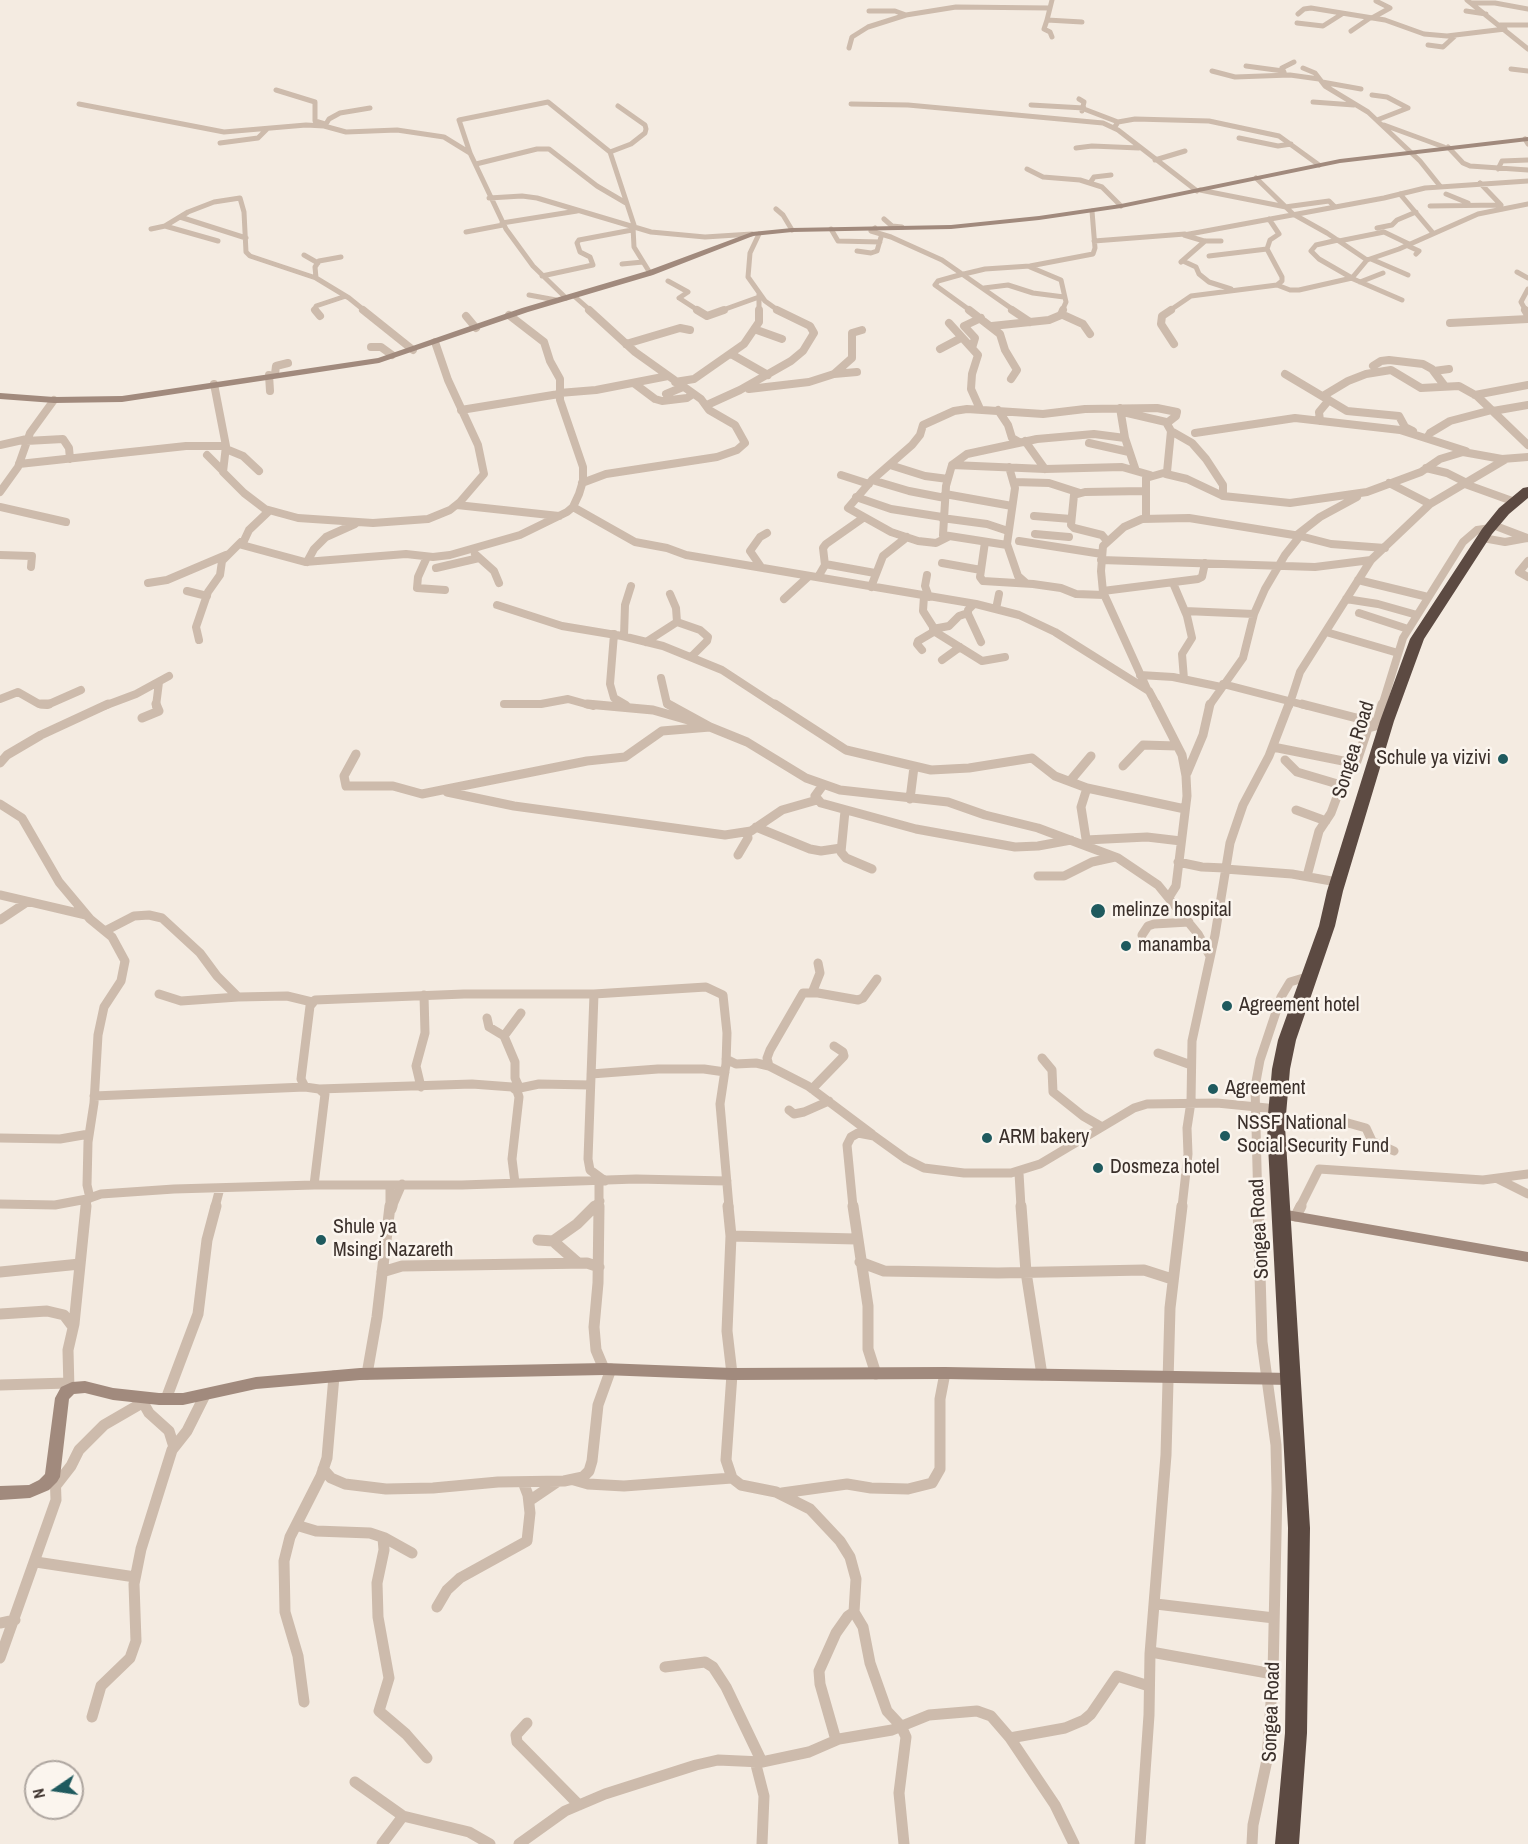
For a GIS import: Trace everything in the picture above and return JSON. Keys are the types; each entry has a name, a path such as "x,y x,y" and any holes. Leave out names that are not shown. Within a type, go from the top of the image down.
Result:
{"highway":[{"name":"Songea Road","path":"1287,1844 1296,1733 1299,1528 1291,1379 1288,1215 1276,1118 1287,1040 1327,926 1379,725 1416,639 1489,530 1522,496"}],"street":[{"path":"971,0 979,8"},
{"path":"1004,7 1007,0"},
{"path":"1052,0 1044,29 1050,32 1052,37"},
{"path":"1511,6 1516,0"},
{"path":"1351,31 1390,8 1376,1"},
{"path":"1471,3 1526,46"},
{"path":"1458,8 1471,3 1528,9"},
{"path":"849,48 852,38 867,27 906,15 948,8 1004,7 1024,10 1050,8"},
{"path":"1298,14 1309,7 1342,15 1371,18 1424,34 1455,36 1502,27 1528,25"},
{"path":"869,11 895,11 906,15"},
{"path":"1466,11 1486,15"},
{"path":"1297,23 1323,26 1342,15"},
{"path":"1047,20 1082,21"},
{"path":"1470,33 1477,40"},
{"path":"1428,45 1443,47 1455,36"},
{"path":"1285,73 1282,68 1294,62"},
{"path":"1246,66 1361,88"},
{"path":"1303,68 1315,73 1322,81 1379,122 1442,186 1446,194 1447,205"},
{"path":"1511,69 1528,71"},
{"path":"1212,70 1236,77 1285,73"},
{"path":"1255,83 1261,76"},
{"path":"276,90 315,102 316,122"},
{"path":"1372,95 1388,97 1408,108 1379,122"},
{"path":"1076,119 1076,115 1084,108 1084,102 1079,99"},
{"path":"582,483 606,474 717,457 743,446 744,440 735,425 709,410 707,405 693,394 565,298 542,276 503,224 489,198 459,120 544,102 610,152 633,228 634,247 650,273"},
{"path":"1312,102 1336,102 1359,106"},
{"path":"78,104 217,131 306,125 327,126"},
{"path":"851,104 908,105 1076,119 1116,125 1149,118 1209,121 1274,135 1291,144 1319,165"},
{"path":"1031,105 1084,108 1116,125 1139,148 1184,184 1199,191 1286,207 1329,201 1334,206"},
{"path":"610,152 631,144 645,133 646,129 618,106"},
{"path":"327,126 329,119 344,112 370,108"},
{"path":"220,143 258,138 267,129 288,122 316,122 340,132 398,130 439,135 470,153"},
{"path":"1379,122 1446,147 1466,165 1528,170"},
{"path":"1239,138 1278,146 1291,144"},
{"path":"489,198 528,196 633,228 685,236 755,234 792,230 982,225 1121,206 1319,165 1446,147 1527,141"},
{"path":"1076,148 1110,146 1139,148"},
{"path":"1102,154 1110,146"},
{"path":"476,164 537,149 549,149 597,186 626,203"},
{"path":"1155,160 1185,152"},
{"path":"1498,169 1502,161 1528,160"},
{"path":"1027,169 1043,177 1090,183 1106,189 1121,206"},
{"path":"1067,170 1069,179"},
{"path":"1090,183 1094,177 1111,175"},
{"path":"1256,178 1293,214 1369,260 1408,275"},
{"path":"1094,241 1185,234 1442,186 1528,180"},
{"path":"1480,183 1502,207"},
{"path":"1400,194 1433,233"},
{"path":"1446,194 1469,204"},
{"path":"151,228 165,226 214,202 238,198 243,206 246,252 250,256 316,278 346,297 412,350"},
{"path":"1430,206 1469,204 1502,207"},
{"path":"1174,344 1161,324 1162,316 1191,296 1277,285 1290,290 1299,290 1352,278 1369,260 1433,233 1486,211 1528,204"},
{"path":"776,210 781,212 792,230"},
{"path":"1011,379 1016,375 1015,365 1005,350 1000,334 993,326 936,285 938,281 985,269 1028,267 1093,254 1095,251 1092,210"},
{"path":"466,232 549,214 581,211"},
{"path":"1402,300 1352,278 1319,259 1311,249 1316,245 1392,225 1397,220 1416,213"},
{"path":"180,217 246,238"},
{"path":"884,219 892,226 907,227"},
{"path":"1226,227 1230,221 1241,219"},
{"path":"1269,219 1279,234 1270,240 1267,249 1282,277 1282,281 1277,285"},
{"path":"165,226 218,241"},
{"path":"542,276 593,265 590,257 580,252 577,243 579,240 633,228"},
{"path":"875,228 871,231 881,238 935,256 1030,322"},
{"path":"831,229 838,241 881,238"},
{"path":"1331,235 1386,232 1419,251 1416,254"},
{"path":"1,397 112,400 272,375 335,368 412,350 509,315 650,273 755,234"},
{"path":"707,405 768,375 803,351 814,333 810,326 775,310 759,296 747,274 755,234"},
{"path":"1185,234 1187,237 1205,241 1221,241"},
{"path":"857,251 873,253 881,238"},
{"path":"1205,241 1181,262 1196,267 1199,274 1209,282 1235,290"},
{"path":"1209,256 1267,249"},
{"path":"304,255 318,263 341,257"},
{"path":"622,264 643,262"},
{"path":"316,278 315,267 318,263"},
{"path":"993,326 1049,320 1061,314 1066,302 1064,287 1058,278 1028,267"},
{"path":"1517,272 1528,278"},
{"path":"1360,282 1383,273"},
{"path":"668,281 688,292 680,298 707,316 759,296"},
{"path":"984,288 1008,285 1033,293 1064,297"},
{"path":"1450,323 1528,317 1524,303 1528,290"},
{"path":"529,295 565,298"},
{"path":"675,382 693,379 731,354 747,339 759,322 759,296"},
{"path":"320,316 315,310 316,306 346,297"},
{"path":"1061,314 1083,324 1090,334"},
{"path":"241,542 250,549 307,562 406,554 427,557 450,555 520,535 573,507 582,483 583,466 559,394 560,379 550,361 544,342 509,315"},
{"path":"466,316 476,328"},
{"path":"972,348 975,338 964,326 981,318"},
{"path":"949,323 978,355 972,374 971,389 980,409"},
{"path":"626,344 680,328 690,330"},
{"path":"754,329 782,339"},
{"path":"834,374 852,358 852,333 862,330"},
{"path":"940,349 961,338"},
{"path":"733,342 747,339"},
{"path":"207,455 225,476 254,502 269,511 289,518 390,523 428,519 442,514 457,505 484,474 478,445 448,380 435,342"},
{"path":"371,346 381,347 392,355"},
{"path":"731,354 768,375"},
{"path":"1373,366 1389,360 1420,363 1434,371 1444,385"},
{"path":"270,391 276,366 288,363"},
{"path":"1434,371 1449,369"},
{"path":"1320,421 1319,412 1326,398 1348,381 1373,372 1396,371 1422,388 1444,385 1459,386 1475,395 1528,445"},
{"path":"740,390 809,382 834,374 857,372"},
{"path":"1285,374 1352,412 1399,416 1407,429 1472,452 1506,459 1528,457"},
{"path":"461,410 635,384 668,376"},
{"path":"214,384 226,448 223,471"},
{"path":"635,384 655,399 662,401 693,394"},
{"path":"1475,395 1528,385"},
{"path":"666,394 683,387"},
{"path":"0,492 14,475 26,440 54,400"},
{"path":"1195,433 1293,418 1429,435 1450,421 1528,405"},
{"path":"948,537 936,543 907,537 891,532 848,508 870,482 918,438 923,425 954,411 980,409 1043,414 1085,409 1166,409 1177,412 1169,427 1166,474"},
{"path":"1120,409 1169,427 1192,443 1223,485 1223,496"},
{"path":"1120,409 1125,438 1136,471"},
{"path":"998,410 1008,425 1012,438 1022,441 1045,469"},
{"path":"1007,545 944,536 941,531 942,517 952,465 967,454 1022,441 1094,434 1125,438"},
{"path":"4,445 26,440 63,439 69,448 70,459"},
{"path":"1089,443 1129,452"},
{"path":"4,445 17,447 22,452"},
{"path":"19,464 186,446 226,448 243,456 259,471"},
{"path":"1186,776 1203,735 1210,702 1244,658 1254,614 1279,565 1299,535 1320,517 1362,494 1421,472 1440,459 1472,452"},
{"path":"1140,1844 1151,1652 1166,1455 1172,1279 1188,1154 1187,1121 1191,1102 1192,1041 1230,843 1243,805 1273,747 1305,663 1371,560 1430,504 1506,459"},
{"path":"890,465 925,476 948,479"},
{"path":"952,465 1045,469 1106,467 1150,475 1166,474 1186,479 1223,496 1290,503 1362,494"},
{"path":"1009,467 1014,482 1007,545 1018,576 1026,584"},
{"path":"1426,468 1447,473 1466,483 1522,496"},
{"path":"841,475 921,494 1012,506"},
{"path":"1146,518 1144,490 1146,478 1150,475"},
{"path":"1014,482 1049,483 1080,493"},
{"path":"1389,483 1430,504"},
{"path":"1065,549 1070,537 1074,495 1144,490"},
{"path":"856,497 891,509 987,524 1008,531"},
{"path":"457,505 559,516"},
{"path":"0,507 66,522"},
{"path":"573,507 635,542 667,548 686,555 974,604 1029,618 1149,691"},
{"path":"199,640 196,627 206,606 207,596 217,582 222,561 269,511"},
{"path":"1034,516 1072,523 1102,535 1107,541"},
{"path":"784,599 814,576 825,564 826,544 863,518"},
{"path":"1169,897 1176,886 1185,809 1186,776 1182,755 1140,675 1104,593 1103,546 1124,527 1146,518 1189,518 1299,535 1331,544 1385,548"},
{"path":"307,562 314,549 326,537 360,522"},
{"path":"1379,725 1398,653 1408,629 1462,542 1477,530 1489,530 1528,538"},
{"path":"1489,530 1505,542 1528,538"},
{"path":"761,567 750,551 760,537 767,533"},
{"path":"1035,534 1070,537"},
{"path":"871,587 883,556 907,537"},
{"path":"1019,541 1102,557 1329,567 1371,560"},
{"path":"985,542 980,577 983,581 1061,588 1076,594 1104,593 1202,577 1205,562"},
{"path":"471,550 494,571 499,583"},
{"path":"0,555 32,556 31,567"},
{"path":"148,583 166,580 226,555"},
{"path":"427,557 418,577 417,588 445,590"},
{"path":"436,568 479,558"},
{"path":"1528,561 1520,572 1528,577"},
{"path":"942,563 981,570"},
{"path":"825,564 875,573"},
{"path":"927,575 923,611 934,630 982,661 1005,657"},
{"path":"1358,580 1428,597"},
{"path":"1173,583 1185,611 1192,638 1182,654 1184,679"},
{"path":"624,636 625,605 631,586"},
{"path":"188,591 207,596"},
{"path":"670,594 676,608 677,622"},
{"path":"996,609 999,594"},
{"path":"1346,599 1378,604 1417,615"},
{"path":"974,604 968,613 981,642"},
{"path":"497,605 567,627 624,636 691,657 739,679 846,750 932,770 969,768 1032,758 1046,771 1087,788 1185,809"},
{"path":"1185,611 1254,614"},
{"path":"922,650 917,644 918,641 934,630 949,626 960,615 968,613"},
{"path":"1359,613 1408,629"},
{"path":"646,642 677,622"},
{"path":"677,622 700,630 708,637 707,641 691,657"},
{"path":"1326,632 1398,653"},
{"path":"614,634 610,684 612,695 617,701 632,707"},
{"path":"942,660 960,647"},
{"path":"1140,675 1222,685 1290,700 1379,725"},
{"path":"0,763 7,755 42,735 90,711 135,694 169,676"},
{"path":"661,678 667,705 687,712 711,727"},
{"path":"142,718 159,711 155,702 159,682"},
{"path":"0,699 18,692 39,704 47,705 81,690"},
{"path":"504,704 541,704 568,699 594,706 653,710 711,727 747,742 798,774 823,785 857,793 948,802 1072,840 1087,842 1121,837 1156,837 1181,841"},
{"path":"1273,747 1350,762 1357,761 1368,728 1379,725"},
{"path":"356,754 344,776 347,786 393,786 422,794 587,762 625,757 662,731 711,727"},
{"path":"1123,766 1143,745 1177,746"},
{"path":"1070,781 1091,756"},
{"path":"1285,760 1297,772 1341,785"},
{"path":"1307,876 1319,831 1326,821 1350,762"},
{"path":"910,799 914,767"},
{"path":"817,800 815,796 823,785"},
{"path":"1087,788 1081,807 1087,842"},
{"path":"441,791 514,806 725,835 747,832 782,810 817,800 845,811 916,829 1000,846 1025,847 1072,840"},
{"path":"0,804 22,818 59,882 87,915 118,945 125,961 121,981 104,1007 98,1035 89,1134 88,1199 81,1235 73,1327 68,1350 68,1386 62,1398 56,1500 36,1562 0,1658"},
{"path":"1296,810 1326,821"},
{"path":"845,811 841,848 846,858 872,869"},
{"path":"756,827 810,849 821,851 841,848"},
{"path":"738,855 748,838 747,832"},
{"path":"1087,842 1158,885 1189,922 1210,956"},
{"path":"1038,876 1064,876 1092,862 1115,857"},
{"path":"1178,862 1202,867 1307,876 1337,882"},
{"path":"0,895 87,915"},
{"path":"0,920 27,902"},
{"path":"105,931 134,916 149,915 162,918 200,953 217,976 238,997"},
{"path":"1142,935 1148,926 1154,924 1189,922"},
{"path":"812,993 820,973 818,963"},
{"path":"1252,1844 1253,1825 1267,1760 1273,1674 1276,1445 1262,1342 1255,1087 1260,1060 1281,997 1290,981 1310,975"},
{"path":"769,1066 767,1058 770,1050 800,996 812,993 858,1000 863,998 877,979"},
{"path":"159,994 181,1001 287,996 312,1002 327,998 594,994 690,987 715,989 723,995 726,1067 720,1104 731,1236 727,1331 732,1374 726,1460 732,1478 741,1485 779,1494 799,1502 815,1514 846,1550 853,1565 856,1579 854,1612 863,1627 870,1663 887,1711 901,1726 906,1745 899,1793 904,1844"},
{"path":"594,994 588,1159 590,1170 603,1182"},
{"path":"421,1087 416,1066 424,1033 424,995"},
{"path":"305,1087 301,1080 302,1057 312,1002"},
{"path":"504,1036 505,1032 518,1021 521,1013"},
{"path":"487,1018 489,1027 504,1036 515,1062 515,1078 519,1097 512,1159 515,1183"},
{"path":"812,1089 844,1056 843,1052 834,1046"},
{"path":"1158,1053 1191,1065"},
{"path":"1042,1058 1052,1070 1053,1092 1083,1116 1102,1127"},
{"path":"317,1089 494,1084 517,1088 658,1069 704,1069 740,1064 761,1064 812,1089 906,1159 924,1168 964,1173 1020,1173 1147,1104 1191,1102 1256,1106 1276,1118 1348,1123 1366,1128 1372,1141 1394,1151"},
{"path":"94,1096 305,1087 323,1091 325,1098 314,1185"},
{"path":"789,1110 794,1114 804,1112 829,1101"},
{"path":"0,1138 60,1139 89,1134"},
{"path":"874,1136 858,1134 851,1137 847,1145 856,1239 868,1306 868,1349 876,1374"},
{"path":"1528,1188 1524,1174 1483,1180 1319,1169 1288,1215 1528,1257"},
{"path":"1020,1173 1026,1272 1042,1375"},
{"path":"0,1204 55,1205 88,1199 101,1194 141,1191 314,1185 390,1186 603,1182 636,1179 727,1181"},
{"path":"1497,1179 1528,1194"},
{"path":"323,1469 332,1478 345,1484 386,1489 565,1480 583,1477 589,1471 598,1405 607,1369 596,1350 594,1327 599,1267 600,1200 603,1182"},
{"path":"390,1212 402,1184"},
{"path":"368,1374 374,1346 390,1212 390,1186"},
{"path":"166,1399 198,1314 207,1240 220,1188"},
{"path":"553,1241 577,1224 600,1200"},
{"path":"731,1236 856,1239"},
{"path":"538,1239 553,1241 578,1263"},
{"path":"860,1262 884,1271 1144,1270 1172,1279"},
{"path":"382,1266 578,1263 599,1267"},
{"path":"0,1272 80,1264"},
{"path":"0,1314 47,1311 64,1315 73,1327"},
{"path":"0,1385 68,1386 141,1400 205,1395 256,1383 334,1376 607,1369 732,1374 945,1373 1291,1379"},
{"path":"779,1494 847,1484 871,1488 908,1489 932,1483 940,1469 940,1399 945,1373"},
{"path":"304,1702 298,1656 285,1612 284,1561 290,1537 323,1469 330,1433 334,1376"},
{"path":"92,1717 101,1686 130,1658 136,1641 135,1577 174,1447 192,1423 205,1395"},
{"path":"141,1400 156,1420 169,1431 174,1447"},
{"path":"0,1493 30,1491 44,1485 52,1477 56,1477 104,1425 141,1400"},
{"path":"529,1501 565,1480 624,1486 732,1478"},
{"path":"436,1607 447,1590 460,1578 527,1541 530,1513 523,1482"},
{"path":"296,1526 316,1532 356,1532 384,1538 412,1553"},
{"path":"384,1538 384,1550 377,1583 380,1635 389,1678 379,1711 406,1734 427,1758"},
{"path":"36,1562 135,1577"},
{"path":"1156,1604 1274,1618"},
{"path":"836,1740 820,1684 819,1671 836,1633 854,1612"},
{"path":"0,1623 15,1620"},
{"path":"1151,1652 1273,1674"},
{"path":"665,1667 705,1662 713,1667 735,1705 759,1762 764,1796 762,1844"},
{"path":"1010,1738 1065,1728 1084,1720 1091,1714 1116,1676 1123,1676 1149,1686"},
{"path":"519,1844 565,1811 604,1794 696,1765 718,1760 759,1762 809,1752 836,1740 885,1731 912,1720 946,1712 982,1711 990,1716 1010,1738 1055,1805 1074,1844"},
{"path":"527,1723 516,1735 517,1742 579,1805"},
{"path":"355,1782 403,1816 469,1832 490,1844"},
{"path":"382,1844 403,1816"}],"place":[{"name":"Schule ya vizivi","path":"1503,759"},
{"name":"melinze hospital","path":"1098,911"},
{"name":"manamba","path":"1126,946"},
{"name":"Agreement hotel","path":"1227,1006"},
{"name":"Agreement","path":"1213,1089"},
{"name":"NSSF National Social Security Fund","path":"1225,1136"},
{"name":"ARM bakery","path":"987,1138"},
{"name":"Dosmeza hotel","path":"1098,1168"},
{"name":"Shule ya Msingi Nazareth","path":"321,1240"}]}
